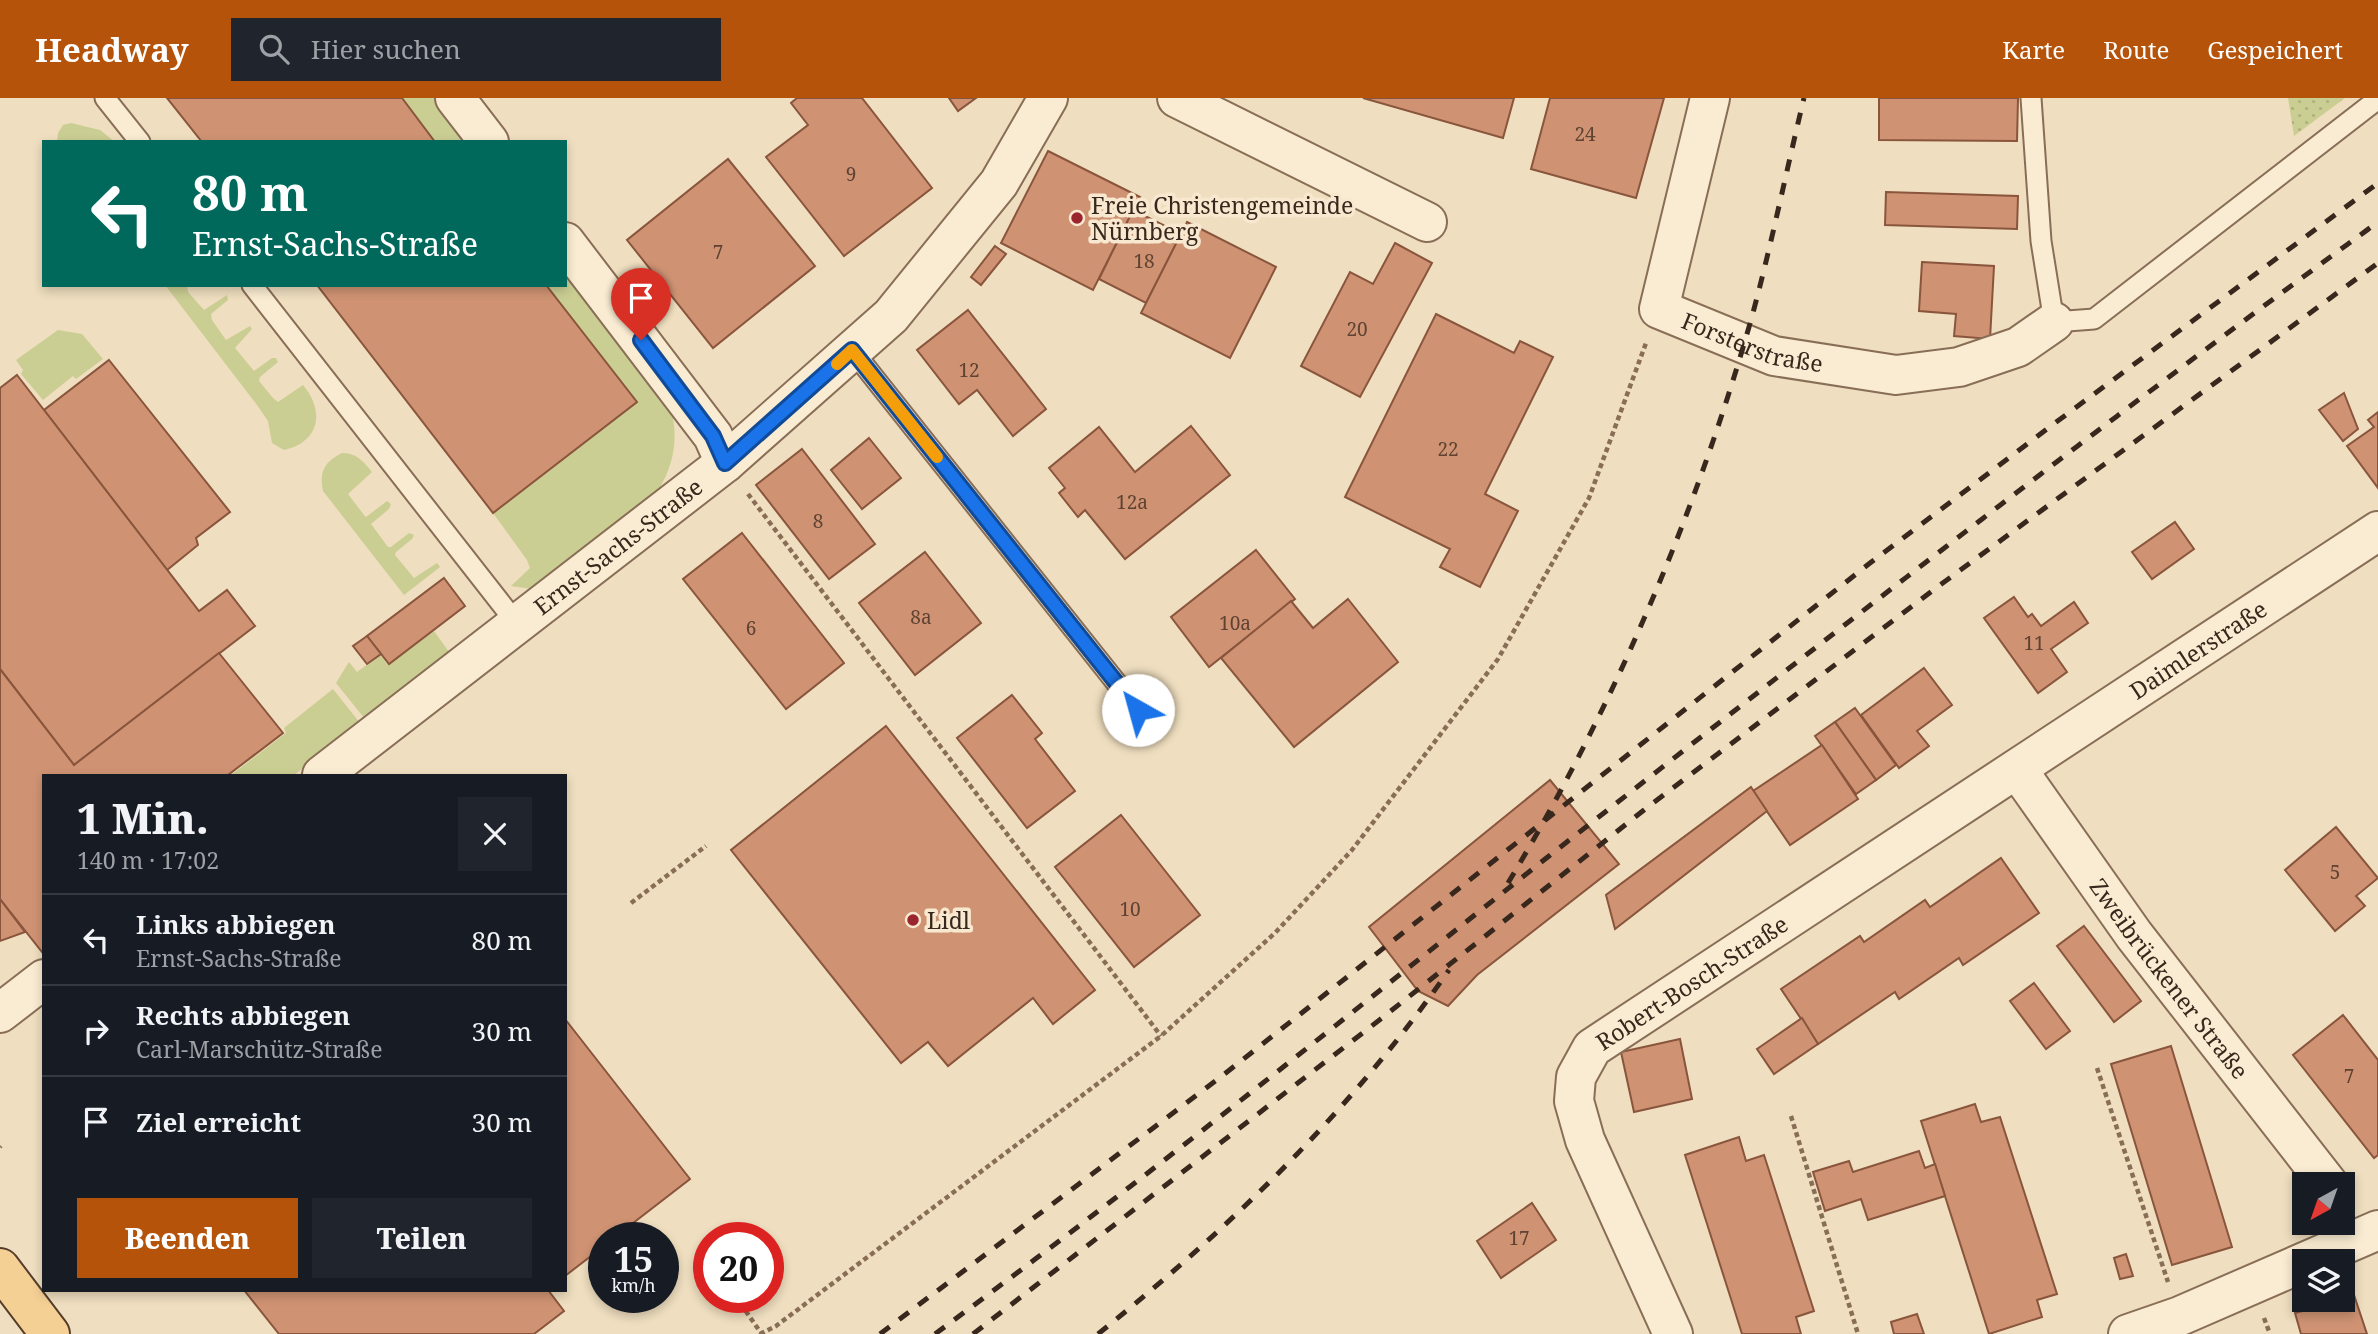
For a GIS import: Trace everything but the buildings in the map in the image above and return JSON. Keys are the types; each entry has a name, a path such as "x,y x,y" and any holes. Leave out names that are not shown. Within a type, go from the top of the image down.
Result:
{"main road":[{"path":"0,1268 50,1334"}],"street":[{"path":"455,98 487,140"},
{"name":"Ernst-Sachs-Straße","path":"323,774 725,463 891,316 999,183 1048,98"},
{"path":"1177,98 1427,222"},
{"name":"Forsterstraße","path":"1710,98 1659,309 1774,356 1896,375 1959,367 2018,348 2054,322"},
{"path":"567,245 713,436 725,463"},
{"name":"Daimlerstraße","path":"2017,769 2378,531"},
{"name":"Zweibrückener Straße","path":"2017,769 2134,935 2319,1172"},
{"name":"Robert-Bosch-Straße","path":"1673,1334 1585,1140 1574,1101 1576,1077 1592,1048 2017,769"},
{"path":"0,1013 42,981"},
{"path":"2128,1334 2179,1316 2374,1236 2356,1217"}],"lane":[{"path":"105,98 138,140"},
{"path":"2031,98 2041,242 2054,322 2094,319 2378,99"},
{"path":"254,287 517,624"},
{"path":"852,350 1138,710"}],"path":[{"path":"747,1313 761,1334 776,1326 1161,1036 1275,933 1352,850 1498,659 1589,498 1659,309"},
{"path":"725,463 1161,1036"},
{"path":"631,903 706,846"},
{"path":"2097,1068 2179,1316"},
{"path":"1791,1116 1858,1334"}],"green space":[{"path":"402,98 434,98 466,140 434,140"},
{"path":"2288,98 2345,98 2294,136"},
{"path":"71,123 100,130 112,140 57,140 63,125"},
{"path":"567,270 671,408 674,450 669,469 659,489 532,589 511,586 530,568 493,513 636,402 548,287 567,287"},
{"path":"167,287 187,287 188,292 204,310 227,295 228,300 211,314 212,320 226,340 250,326 252,329 235,348 254,371 276,358 278,362 260,377 259,381 278,402 303,385 310,395 316,415 312,433 296,446 284,450 272,443 268,421"},
{"path":"58,330 82,334 103,359 76,379 73,376 43,400 21,374 23,370 16,360"},
{"path":"342,453 356,456 372,472 348,494 364,515 366,517 387,501 391,504 389,509 371,524 388,547 409,533 414,535 395,555 414,578 437,563 440,567 404,595 323,491 324,468"},
{"path":"434,631 449,652 365,719 336,683 349,662 357,672 380,655 388,665"},
{"path":"333,689 360,723 295,774 232,774 286,733 284,728"}],"railway":[{"path":"1508,883 1582,750 1648,610 1677,538 1729,393 1751,320 1804,98"},
{"path":"880,1334 1222,1076 1870,563 2378,183"},
{"path":"935,1334 1168,1158 1549,856 1961,535 2168,377 2378,222"},
{"path":"973,1334 1382,1018 1644,810 1936,588 2378,263"},
{"path":"1098,1334 1195,1252 1287,1165 1372,1071 1449,970"}],"slow traffic":[{"path":"837,364 852,350 937,457"}],"place":[{"name":"Freie Christengemeinde Nürnberg","path":"1077,218"},
{"name":"Lidl","path":"913,920"}],"route":[{"path":"641,340 713,436 725,463 852,350 1138,710"}]}
